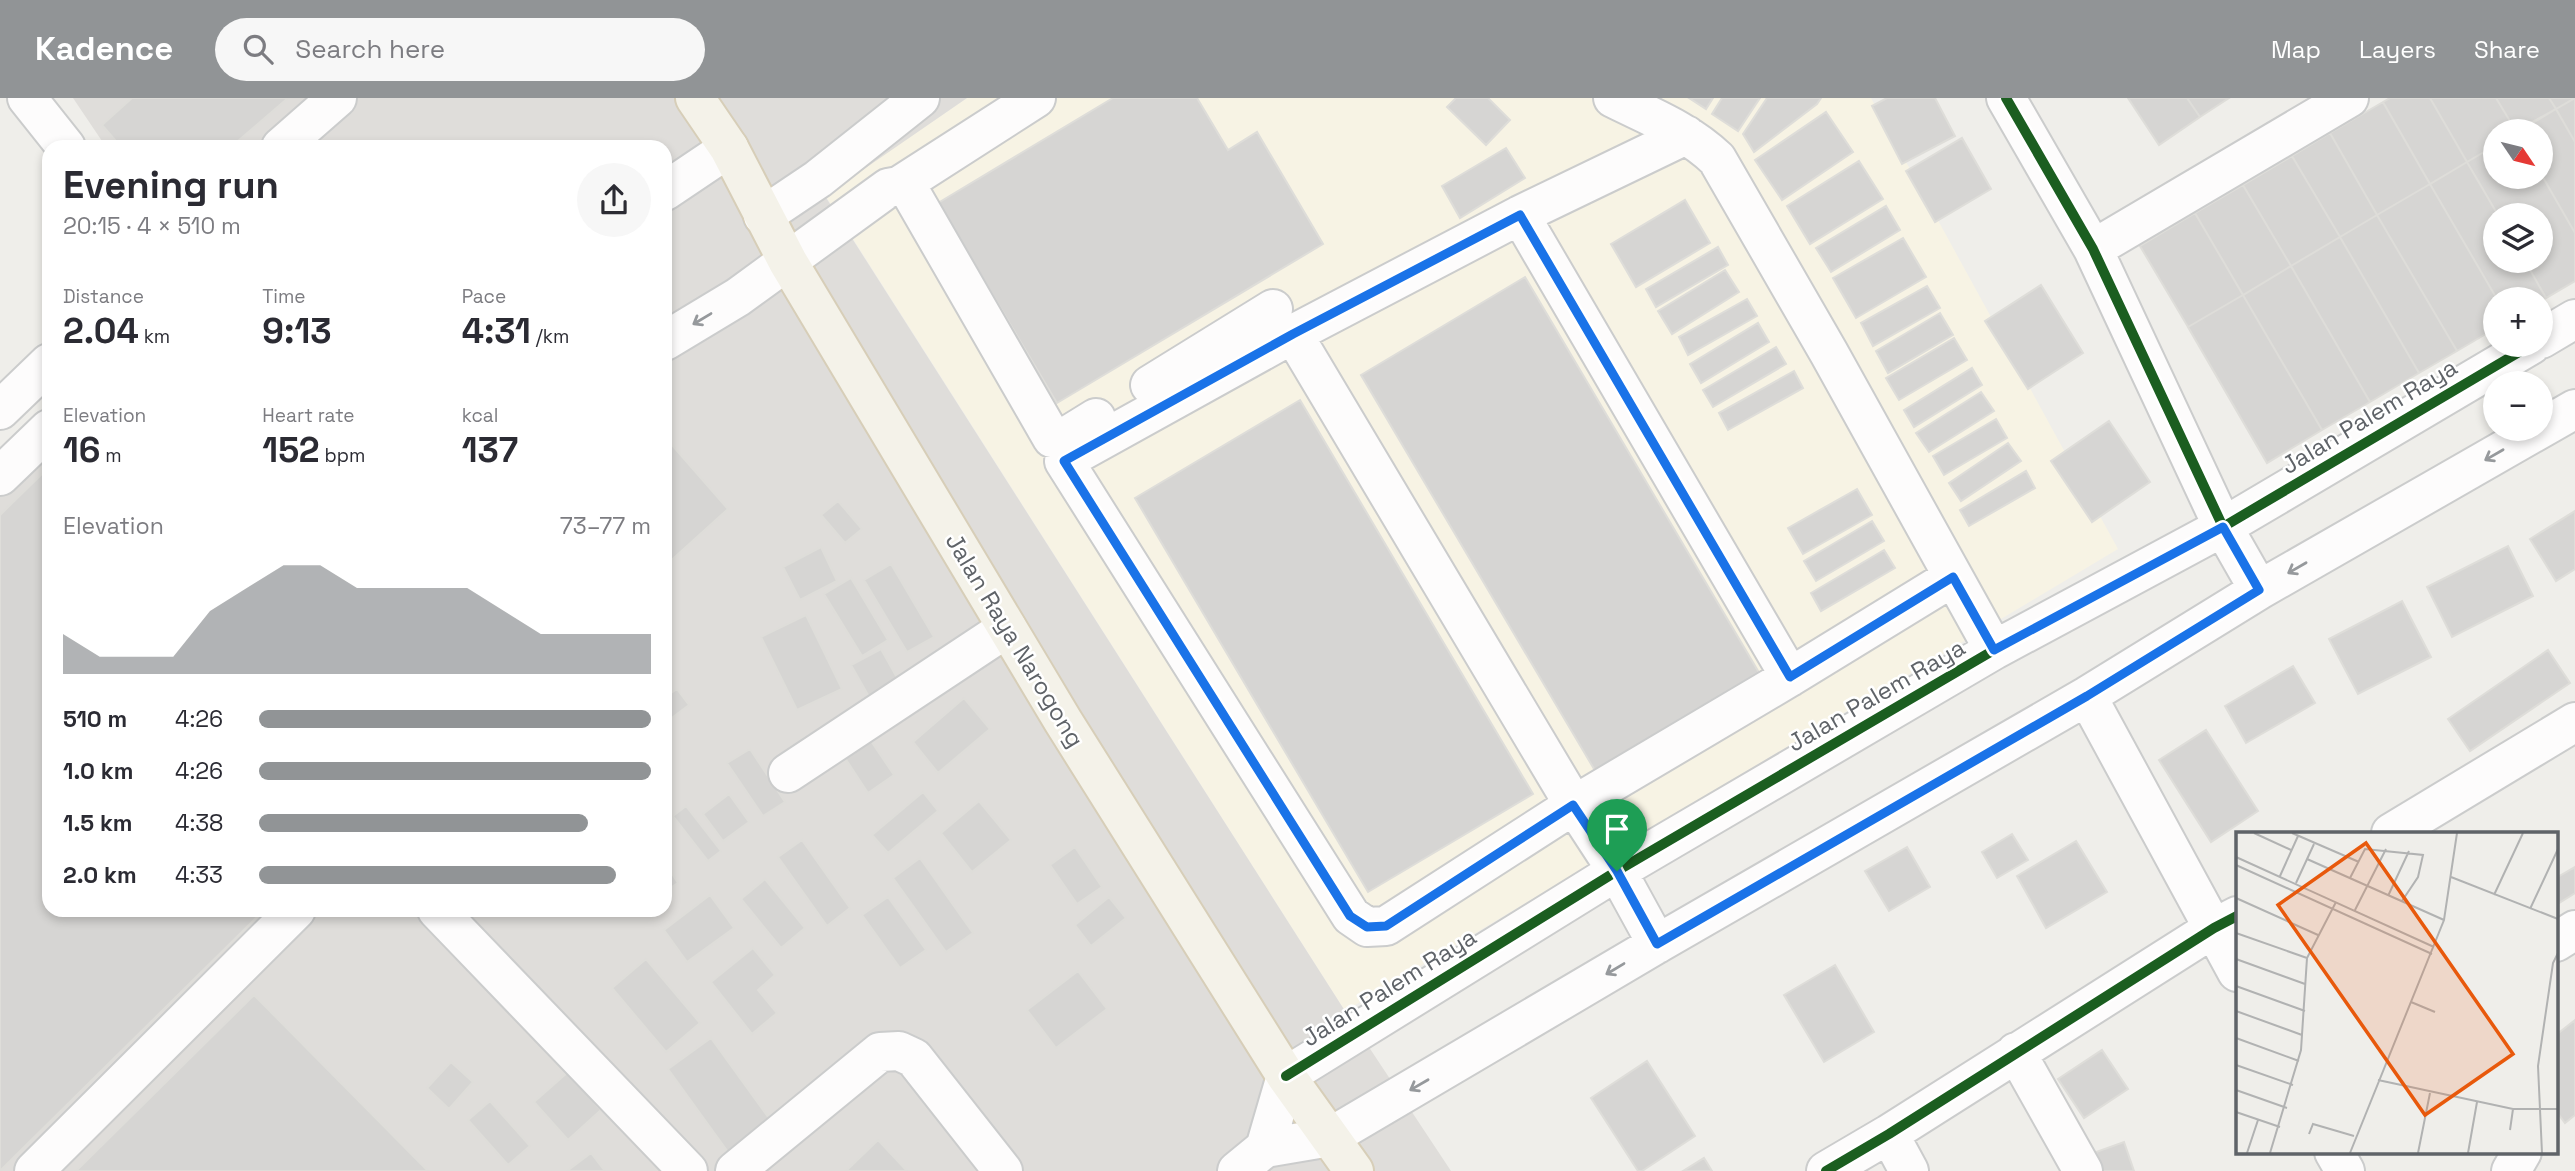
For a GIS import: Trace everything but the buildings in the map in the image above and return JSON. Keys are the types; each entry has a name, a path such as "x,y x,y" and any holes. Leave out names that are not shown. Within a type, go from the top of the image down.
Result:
{"main road":[{"name":"Jalan Raya Narogong","path":"695,98 729,148 788,262 1063,721 1286,1076 1354,1171"}],"street":[{"path":"27,98 60,140"},
{"path":"290,140 337,98"},
{"path":"764,216 818,179 920,98"},
{"path":"672,337 738,297 888,188 899,186 1037,98"},
{"path":"1614,98 1686,135 1717,159 1994,650"},
{"path":"2006,98 2093,249 2223,527 2259,590"},
{"path":"2093,249 2349,98"},
{"path":"899,186 908,188 1052,438 1056,440 1283,321 1520,215 1686,135"},
{"path":"672,186 729,148"},
{"path":"1520,215 1790,677"},
{"path":"2553,332 2575,319"},
{"path":"1283,321 1064,461 1350,916 1367,927 1386,926 1573,805 1953,577"},
{"path":"1283,321 1573,805 1617,871 1657,944"},
{"name":"Jalan Palem Raya","path":"1286,1076 1617,871 1994,650 2223,527 2511,357"},
{"path":"0,410 42,370"},
{"path":"1251,1159 1330,1137 1657,944 2087,696 2259,590 2575,410"},
{"path":"0,476 42,436"},
{"path":"788,773 1007,628"},
{"path":"2087,696 2226,922 2236,967"},
{"path":"2393,832 2575,722"},
{"path":"34,1171 289,917"},
{"path":"444,917 688,1171"},
{"path":"1826,1171 2226,922"},
{"path":"2558,941 2575,930"},
{"path":"735,1171 880,1052 899,1051 914,1058 1003,1171"},
{"path":"2016,1052 2084,1171"},
{"path":"1251,1159 1286,1076"},
{"path":"1889,1134 1909,1171"},
{"path":"2335,1154 2345,1171"},
{"path":"2511,1171 2521,1154"}],"shaded area":[{"path":"73,98 967,98 825,196 1345,1011 1451,1171 0,1171 0,461 42,419 42,917 672,917 672,140 101,140"},
{"path":"967,98 1871,98 2118,549 1345,1011 825,195"}],"cycle path":[{"path":"2006,98 2093,249 2223,527 2259,590"},
{"path":"1286,1076 1617,871 1994,650 2223,527 2511,357"},
{"path":"1826,1171 2236,917"}],"route":[{"path":"1520,215 1790,677 1953,577 1994,650 2223,527 2259,590 2087,696 1657,944 1617,871 1573,805 1386,926 1367,927 1350,916 1064,461 1293,334 1520,215"}]}
